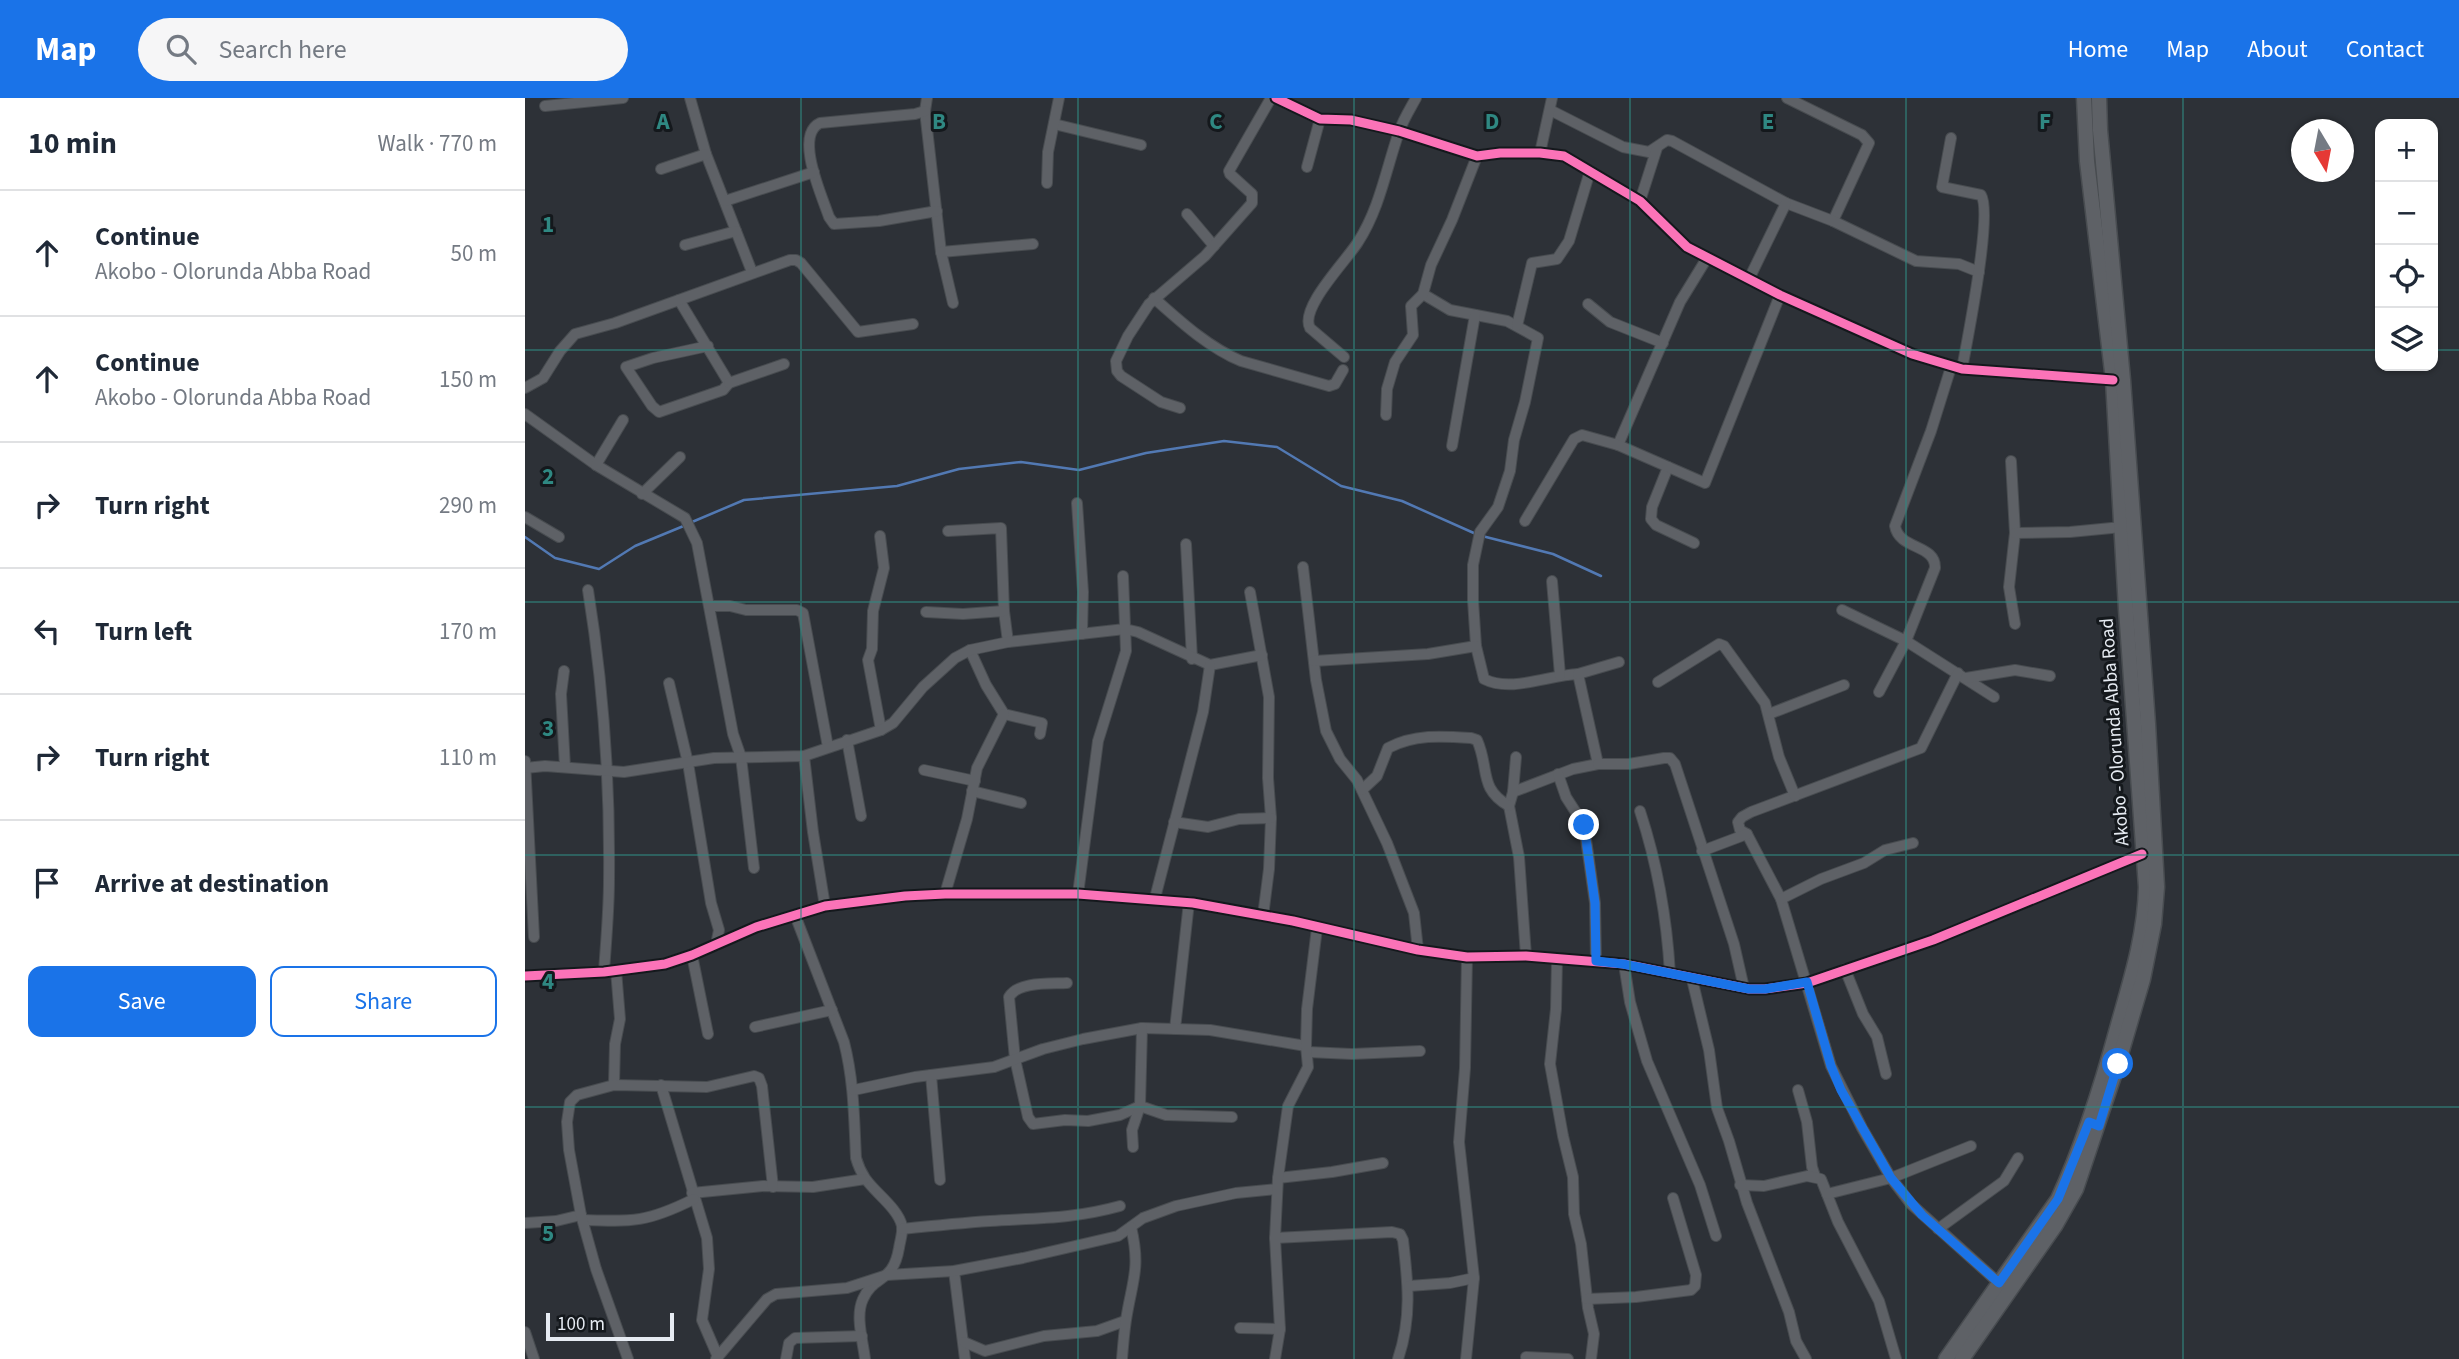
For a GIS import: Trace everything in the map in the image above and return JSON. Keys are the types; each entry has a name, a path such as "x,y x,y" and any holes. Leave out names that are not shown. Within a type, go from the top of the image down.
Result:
{"main road":[{"name":"Akobo - Olorunda Abba Road","path":"1962,1359 2067,1207 2076,1189 2094,1124 2149,956 2154,924 2157,887 2123,380 2084,98"},
{"name":"Akobo - Olorunda Abba Road","path":"1946,1359 2058,1199 2094,1124 2140,940 2145,899 2113,380 2097,182 2099,98"}],"street":[{"path":"545,106 623,98"},
{"path":"690,98 706,154 752,272"},
{"path":"926,98 925,111 941,251 953,303"},
{"path":"1047,183 1048,152 1059,98"},
{"path":"1180,408 1153,397 1121,376 1116,367 1128,336 1154,298 1215,246 1252,203 1252,194 1229,171 1271,98"},
{"path":"1276,98 1320,119 1351,120 1399,131 1477,156 1500,153 1564,156 1640,201 1677,239 1707,258 1780,295 1912,354 1956,368 2113,380"},
{"path":"1344,357 1310,328 1307,315 1367,227 1388,172 1399,131 1415,98"},
{"path":"1540,153 1552,98"},
{"path":"1787,98 1862,135 1869,143 1833,221"},
{"path":"1550,110 1623,147 1642,152 1653,151 1667,140 1672,141 1786,203 1833,221 1916,261 1959,264 1979,272"},
{"path":"925,111 820,123 815,125 809,139 814,172 829,217 834,224 879,221 937,212"},
{"path":"1307,167 1320,119"},
{"path":"1054,124 1141,145"},
{"path":"1879,691 1906,640 1935,568 1932,555 1900,539 1895,526 1956,368 1979,272 1984,198 1976,193 1942,187 1951,138"},
{"path":"1640,201 1657,148"},
{"path":"661,169 706,154"},
{"path":"1386,415 1387,389 1395,362 1413,335 1411,306 1423,294 1431,265 1477,156"},
{"path":"1517,326 1532,263 1557,258 1569,241 1590,171"},
{"path":"725,201 814,172"},
{"path":"1749,279 1786,203"},
{"path":"1187,214 1215,246"},
{"path":"685,245 736,230"},
{"path":"941,251 1033,244"},
{"path":"1618,445 1680,302 1707,258"},
{"path":"525,388 543,378 560,351 575,334 615,323 752,272 796,260 857,332 913,324"},
{"path":"1423,294 1450,310 1497,318 1517,326 1536,335 1539,341 1517,429 1510,471 1498,507 1480,532 1472,573 1476,646 1484,679 1492,683 1519,683 1578,674 1619,662"},
{"path":"1525,520 1574,439 1582,435 1618,445 1705,483 1780,295"},
{"path":"1154,298 1196,334 1241,361 1329,386 1335,384 1343,370"},
{"path":"679,300 729,383"},
{"path":"1588,304 1610,322 1663,343"},
{"path":"1452,446 1475,315"},
{"path":"708,346 626,367 652,406 659,411 723,390 729,383 784,364"},
{"path":"527,420 684,518 697,543 733,734 741,757 754,868"},
{"path":"596,465 623,420"},
{"path":"642,494 680,457"},
{"path":"2011,461 2015,533 2008,576 2015,624"},
{"path":"1668,467 1652,507 1651,519 1656,525 1694,543"},
{"path":"1076,503 1083,592 1082,634"},
{"path":"525,517 559,537"},
{"path":"2015,533 2122,527"},
{"path":"949,531 1000,528 1008,642"},
{"path":"880,536 884,568 873,611 872,649 868,660 881,730"},
{"path":"1185,544 1192,659"},
{"path":"1303,567 1321,709 1331,743 1362,790 1409,896 1419,950"},
{"path":"1078,894 1098,741 1126,651 1123,576"},
{"path":"1552,581 1560,675"},
{"path":"588,590 597,654 606,771 609,883 604,972"},
{"path":"1249,592 1269,697 1268,778 1271,818 1269,869 1263,916"},
{"path":"709,606 730,606 746,610 797,610 803,613 828,747"},
{"path":"1842,610 1906,640 1994,697"},
{"path":"926,612 963,614 1004,611"},
{"path":"534,937 525,766 624,772 704,759 804,756 881,730 893,723 923,687 955,658 969,650 1008,642 1125,629 1138,632 1210,665 1262,656"},
{"path":"1658,682 1719,644 1728,650 1765,702 1779,757 1795,796"},
{"path":"1314,661 1418,655 1476,646"},
{"path":"969,650 1004,714 1042,723 1040,734"},
{"path":"1155,898 1203,712 1210,665"},
{"path":"1962,676 2015,670 2050,676"},
{"path":"564,671 561,694 565,767"},
{"path":"1578,674 1598,764"},
{"path":"1962,676 1921,748 1742,817 1738,822 1740,830 1747,834 1781,899 1831,1066 1841,1090 1891,1178 1917,1209 1999,1283"},
{"path":"669,683 688,763 711,903 719,930 716,945"},
{"path":"1769,714 1844,685"},
{"path":"946,894 968,819 981,758 1004,714"},
{"path":"1362,790 1380,771 1388,748 1400,741 1429,736 1471,738 1478,740 1481,747 1489,789 1493,796 1509,806"},
{"path":"847,740 861,816"},
{"path":"804,756 825,906"},
{"path":"1516,757 1509,806 1519,857 1526,956"},
{"path":"1513,792 1573,769 1598,764 1629,764 1670,758 1675,764 1734,944 1744,988"},
{"path":"924,770 1021,803"},
{"path":"1558,774 1568,801 1584,825 1595,903 1596,961"},
{"path":"1640,811 1658,882 1670,974"},
{"path":"1174,822 1209,827 1239,819 1271,818"},
{"path":"1702,851 1747,834"},
{"path":"1781,899 1821,878 1864,863 1885,850 1913,843"},
{"path":"525,976 604,972 665,964 756,927 825,906 946,894 1078,894 1189,902 1419,950 1467,957 1526,956 1596,961 1744,988 1765,989 1807,982 1933,940 2143,854"},
{"path":"1175,1029 1189,902"},
{"path":"795,915 844,1042 854,1090 856,1158 865,1179 897,1216 902,1229 897,1259 887,1275 872,1286 863,1298 860,1308 865,1359"},
{"path":"1275,1359 1280,1329 1275,1238 1278,1184 1288,1106 1308,1067 1307,1009 1317,928"},
{"path":"692,955 708,1034"},
{"path":"1466,1359 1473,1278 1459,1134 1465,1068 1467,957"},
{"path":"1557,959 1556,1009 1550,1063 1571,1168 1574,1214 1594,1334 1591,1359"},
{"path":"1623,964 1630,1002 1647,1061 1700,1185 1716,1236"},
{"path":"1845,969 1863,1014 1877,1037 1886,1074"},
{"path":"614,1085 615,1044 620,1019 616,970"},
{"path":"1692,979 1709,1051 1715,1101 1740,1185 1789,1312 1796,1341 1806,1359"},
{"path":"1067,982 1022,987 1013,990 1009,997 1015,1059 1028,1117 1033,1124 1065,1119 1088,1121 1120,1115 1140,1106 1166,1115 1231,1117"},
{"path":"755,1027 832,1010"},
{"path":"1133,1147 1132,1130 1140,1106 1142,1028"},
{"path":"854,1090 931,1075 994,1067 1083,1038 1142,1028 1210,1030 1352,1055 1420,1051"},
{"path":"931,1075 940,1180"},
{"path":"628,1359 596,1269 582,1217 569,1150 568,1109 577,1096 614,1085 698,1088 748,1076 759,1078 773,1187"},
{"path":"661,1085 707,1238 709,1269 702,1320 717,1358 767,1299 776,1294 847,1288 887,1275 954,1271 1103,1240 1118,1236 1152,1214 1187,1203 1383,1163"},
{"path":"1798,1090 1807,1122 1815,1176"},
{"path":"1827,1194 1891,1178 1971,1146"},
{"path":"1938,1229 2004,1181 2018,1158"},
{"path":"1740,1185 1764,1186 1815,1176 1821,1179 1838,1222 1878,1301 1896,1359"},
{"path":"525,1223 582,1217 625,1221 644,1219 664,1214 693,1196 773,1187 813,1187 865,1179"},
{"path":"1587,1299 1636,1297 1691,1290 1695,1286 1696,1275 1673,1198"},
{"path":"902,1229 989,1221 1054,1219 1087,1215 1120,1206"},
{"path":"1122,1359 1125,1321 1135,1283 1136,1249 1131,1227"},
{"path":"1275,1238 1392,1232 1400,1234 1409,1286 1408,1323 1398,1359"},
{"path":"954,1271 965,1359"},
{"path":"1409,1286 1450,1283 1473,1278"},
{"path":"964,1342 985,1351 1044,1336 1097,1331 1125,1321"},
{"path":"1240,1328 1280,1329"},
{"path":"525,1332 534,1359"},
{"path":"786,1359 789,1343 795,1338 862,1336"},
{"path":"1525,1357 1568,1359"}],"waterway":[{"path":"692,522 744,500 897,486 959,469 1021,462 1079,470 1146,453 1224,441 1277,447 1341,486 1402,501 1476,534"},
{"path":"525,537 555,558 599,569 635,546 686,525"},
{"path":"1482,536 1553,554 1601,576"}],"cycle path":[{"path":"1276,98 1320,119 1351,120 1399,131 1477,156 1500,153 1564,156 1640,201 1687,247 1780,295 1912,354 1962,369 2113,380"},
{"path":"525,976 604,972 665,964 756,927 825,906 945,894 1078,894 1193,903 1293,921 1418,950 1467,957 1526,956 1624,964 1749,989 1765,989 1807,983 1933,940 2142,854"}],"route":[{"path":"1584,825 1595,903 1596,961 1749,989 1807,982 1831,1066 1841,1090 1891,1178 1922,1215 1999,1283 2058,1199 2089,1122 2099,1126 2118,1064"}]}
